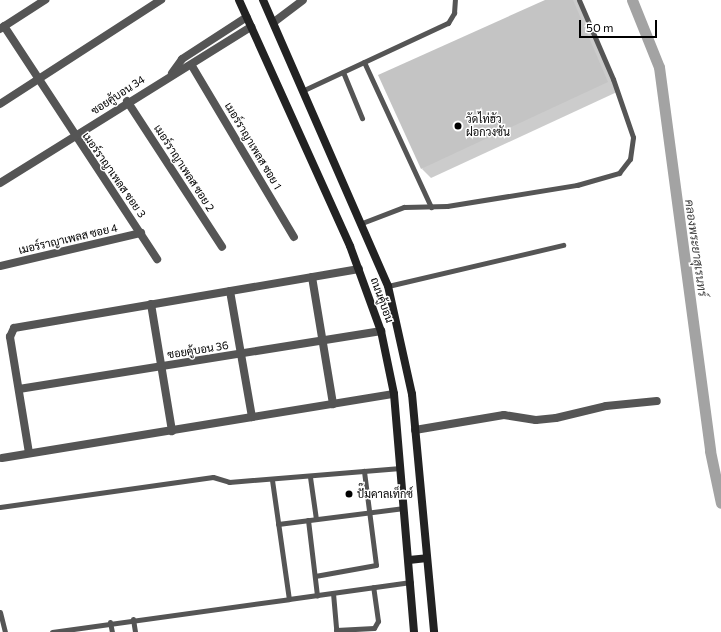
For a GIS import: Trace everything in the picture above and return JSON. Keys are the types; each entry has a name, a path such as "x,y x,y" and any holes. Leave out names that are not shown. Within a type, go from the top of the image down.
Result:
{"main road":[{"name":"ถนนคู้บอน","path":"239,0 359,269 381,331 394,394 414,632"},
{"name":"ถนนคู้บอน","path":"263,0 304,90 388,286 412,394 434,632"},
{"path":"409,560 427,558"}],"street":[{"path":"45,0 2,28 75,135"},
{"path":"0,104 161,0"},
{"path":"274,22 303,0"},
{"name":"ซอยคู้บอน 34","path":"172,73 182,59 247,18"},
{"name":"ซอยคู้บอน 34","path":"75,135 172,73 192,66 251,27"},
{"name":"เมอร์ราญาเพลส ซอย 1","path":"192,66 294,237"},
{"name":"เมอร์ราญาเพลส ซอย 2","path":"127,101 222,247"},
{"name":"เมอร์ราญาเพลส ซอย 3","path":"0,183 75,135 157,259"},
{"name":"เมอร์ราญาเพลส ซอย 4","path":"0,266 141,233"},
{"path":"30,453 10,337 14,328 359,269"},
{"path":"312,277 333,404"},
{"path":"230,291 252,417"},
{"path":"151,304 172,431"},
{"name":"ซอยคู้บอน 36","path":"19,389 381,331"},
{"path":"2,458 394,394"},
{"path":"415,430 504,415 536,420 556,418 598,407 657,401"}],"lane":[{"path":"304,90 448,23 454,14 455,0"},
{"path":"362,223 404,207 431,207 576,185 609,177 625,167 633,152 633,137 613,79 579,0"},
{"path":"364,62 431,207"},
{"path":"343,72 362,118"},
{"path":"388,286 562,245"},
{"path":"0,507 213,477 230,482 272,480 400,468"},
{"path":"315,576 376,565 364,471"},
{"path":"310,477 316,519"},
{"path":"272,480 289,599"},
{"path":"278,524 404,508"},
{"path":"308,520 317,596"},
{"path":"52,632 110,622 317,596 411,582"},
{"path":"333,593 336,630 374,628 378,621 373,587"},
{"path":"0,612 5,632"},
{"path":"133,619 135,632"},
{"path":"110,622 112,632"}],"building":[{"name":"วัดไท่ฮัว ฝอกวงซัน","path":"545,0 573,0 608,82 421,169 378,75"}],"waterway":[{"name":"คลองพระยาสุเรนทร์","path":"632,0 659,67 710,451 721,503"}],"place":[{"name":"วัดไท่ฮัว ฝอกวงซัน","path":"458,126"},
{"name":"ปั๊มคาลเท็กซ์","path":"349,494"}]}
